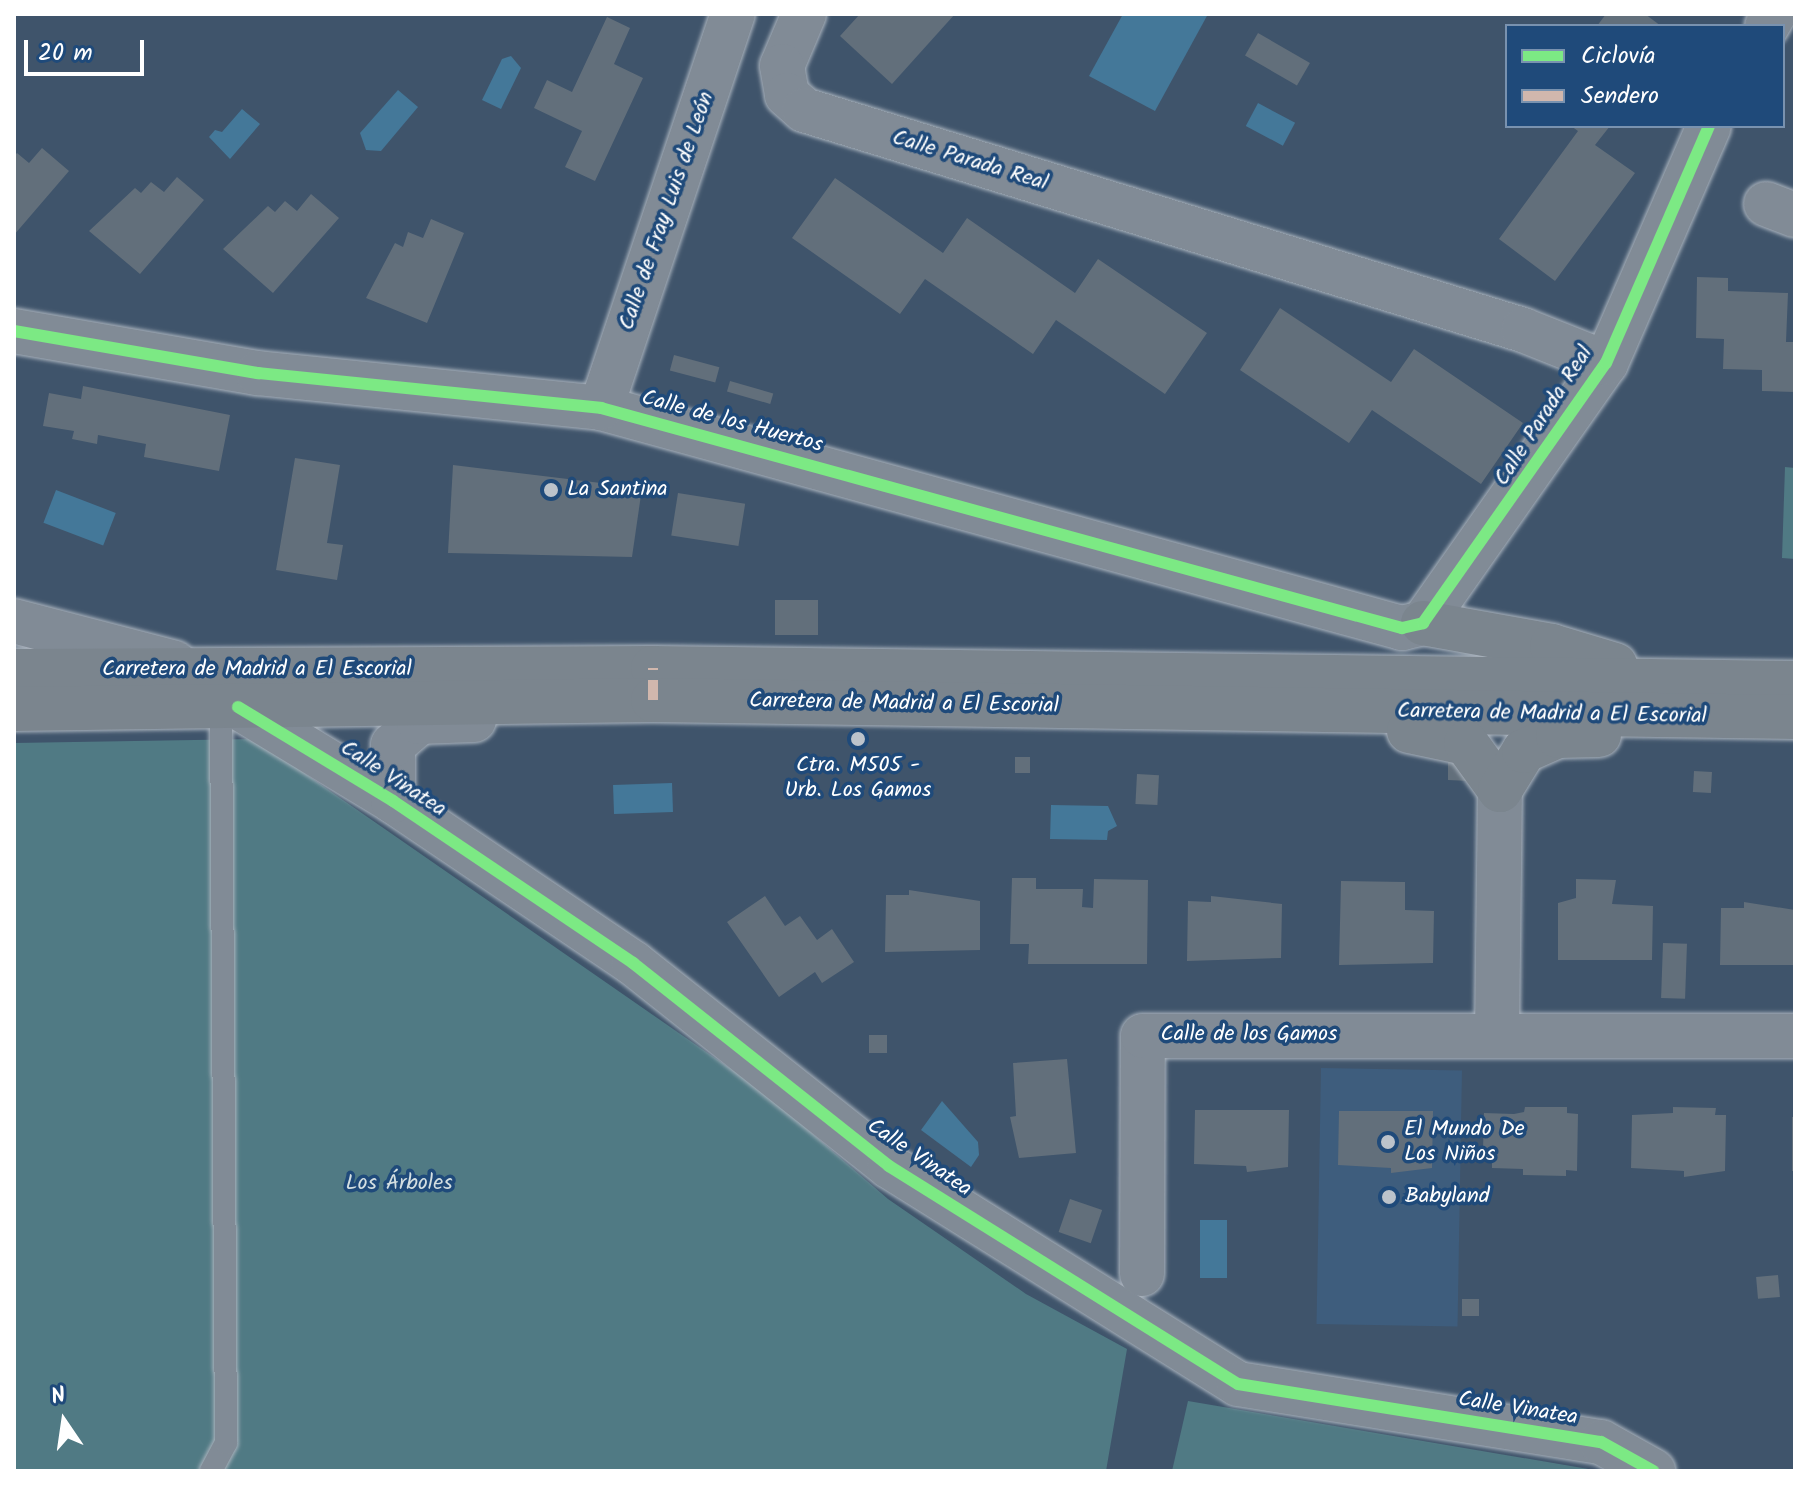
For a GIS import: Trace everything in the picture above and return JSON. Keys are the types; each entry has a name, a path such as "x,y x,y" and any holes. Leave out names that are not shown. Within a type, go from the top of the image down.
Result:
{"highway":[{"path":"1423,623 1552,646 1667,681"},
{"name":"Carretera de Madrid a El Escorial","path":"14,671 653,668 1667,681 1791,705"},
{"name":"Carretera de Madrid a El Escorial","path":"14,709 653,700 1318,711 1791,705"},
{"path":"1318,711 1466,743 1500,790 1524,751 1558,736 1684,733 1791,705"}],"street":[{"name":"Calle de Fray Luis de León","path":"601,408 733,14"},
{"name":"Calle Parada Real","path":"804,14 782,66 787,95 804,110 1523,330 1606,363"},
{"name":"Calle Parada Real","path":"1423,623 1606,363 1708,128"},
{"name":"Calle de los Huertos","path":"14,331 258,373 601,408 1402,628 1423,623"},
{"path":"14,621 200,670"},
{"name":"Calle Vinatea","path":"393,801 393,745 419,722 552,718 653,700"},
{"name":"Calle Vinatea","path":"229,708 393,801 633,963 889,1166 1238,1384 1601,1442 1653,1471"},
{"path":"1497,1033 1500,790"},
{"name":"Calle de los Gamos","path":"1142,1274 1143,1036 1497,1033 1795,1036"}],"lane":[{"path":"211,1471 226,1443 229,708"}],"shaded area":[{"path":"1123,14 1208,14 1155,111 1089,76"},
{"path":"511,56 521,68 501,109 482,100 502,59"},
{"path":"398,90 418,107 381,151 366,150 360,133"},
{"path":"1258,103 1295,123 1283,146 1246,126"},
{"path":"242,109 260,124 230,159 209,137 215,130 222,132"},
{"path":"56,490 116,513 103,546 43,523"},
{"path":"672,783 673,812 614,814 613,785"},
{"path":"1051,805 1108,806 1117,826 1108,831 1107,840 1050,839"},
{"name":"Babyland","path":"1321,1068 1462,1070 1458,1326 1317,1324"},
{"path":"942,1101 978,1142 979,1155 971,1167 921,1130"},
{"path":"1200,1220 1227,1220 1227,1278 1200,1278"}],"green space":[{"path":"1785,467 1795,468 1795,559 1782,558"},
{"name":"Los Árboles","path":"255,739 764,1092 888,1199 1026,1294 1127,1349 1106,1471 14,1471 14,743"},
{"path":"1188,1401 1600,1471 1172,1471"}],"building":[{"path":"860,14 955,14 892,84 840,36"},
{"path":"1606,14 1645,14 1658,24 1598,24"},
{"path":"607,17 630,28 614,64 643,78 595,181 565,167 582,131 534,108 547,80 572,92"},
{"path":"1258,33 1310,63 1297,86 1245,56"},
{"path":"1574,128 1608,128 1595,145 1635,173 1555,281 1499,239 1578,131"},
{"path":"42,148 69,171 14,235 14,156 17,153 29,163"},
{"path":"177,177 204,200 140,274 89,231 135,188 141,193 151,182 164,192"},
{"path":"835,178 943,253 967,218 1075,293 1098,259 1207,333 1165,394 1056,320 1033,354 925,279 900,314 792,238"},
{"path":"311,194 339,218 273,293 223,249 268,206 275,212 285,201 297,211"},
{"path":"431,219 464,233 427,323 366,298 395,243 403,247 408,232 423,238"},
{"path":"1697,277 1728,278 1728,291 1788,293 1786,342 1795,342 1795,392 1762,391 1762,370 1723,369 1724,339 1696,338"},
{"path":"1280,308 1391,382 1414,349 1523,423 1481,484 1372,410 1349,443 1240,370"},
{"path":"674,355 719,367 715,383 670,370"},
{"path":"730,381 773,393 770,404 727,392"},
{"path":"83,386 230,415 219,471 144,457 146,444 98,435 97,444 72,439 74,431 43,426 49,393 81,399"},
{"path":"295,458 340,465 327,543 343,545 337,580 276,570"},
{"path":"453,465 642,488 632,557 448,553"},
{"path":"678,493 745,504 738,546 671,535"},
{"path":"775,600 818,600 818,635 775,635"},
{"path":"1015,757 1030,757 1030,773 1015,773"},
{"path":"1448,762 1456,763 1469,781 1448,780"},
{"path":"1694,771 1712,772 1711,793 1693,792"},
{"path":"1137,774 1159,775 1157,805 1135,804"},
{"path":"1012,878 1036,878 1036,889 1083,889 1082,907 1093,908 1094,879 1148,880 1147,964 1028,964 1029,944 1010,944"},
{"path":"1576,879 1616,880 1612,904 1653,906 1652,960 1558,960 1558,903 1576,898"},
{"path":"1341,881 1405,882 1405,910 1434,911 1433,963 1339,965"},
{"path":"909,890 980,901 980,950 885,952 886,895 909,895"},
{"path":"765,896 785,926 800,916 817,940 832,929 854,962 822,983 815,972 779,997 727,922"},
{"path":"1211,896 1282,904 1281,958 1187,961 1188,901 1211,902"},
{"path":"1744,902 1795,910 1795,965 1720,965 1721,908 1744,908"},
{"path":"1663,943 1687,944 1685,999 1661,998"},
{"path":"869,1035 887,1035 887,1053 869,1053"},
{"path":"1067,1059 1076,1153 1019,1158 1010,1117 1016,1116 1013,1063"},
{"path":"1525,1107 1567,1107 1567,1113 1578,1114 1577,1171 1566,1170 1566,1176 1523,1175 1523,1169 1492,1168 1492,1151 1483,1150 1484,1113 1514,1114 1524,1112"},
{"path":"1673,1107 1716,1108 1715,1115 1726,1115 1725,1171 1684,1177 1684,1171 1631,1168 1632,1115 1673,1113"},
{"path":"1195,1110 1289,1110 1288,1167 1247,1172 1246,1166 1194,1164"},
{"path":"1339,1111 1433,1111 1432,1168 1391,1173 1391,1168 1338,1165"},
{"path":"1792,1117 1795,1117 1795,1171 1792,1171"},
{"path":"1070,1199 1102,1210 1091,1243 1059,1232"},
{"path":"1778,1275 1780,1297 1758,1299 1756,1277"},
{"path":"1462,1299 1479,1299 1479,1316 1462,1316"}],"marked path":[{"path":"653,668 653,700"}],"cycle path":[{"path":"14,331 258,373 601,408 1402,628 1423,623 1606,363 1708,128"},
{"path":"238,707 393,801 633,963 889,1166 1238,1384 1601,1442 1653,1471"}],"place":[{"name":"La Santina","path":"551,490"},
{"name":"Ctra. M505 - Urb. Los Gamos","path":"858,739"},
{"name":"El Mundo De Los Niños","path":"1388,1142"},
{"name":"Babyland","path":"1389,1197"}]}
